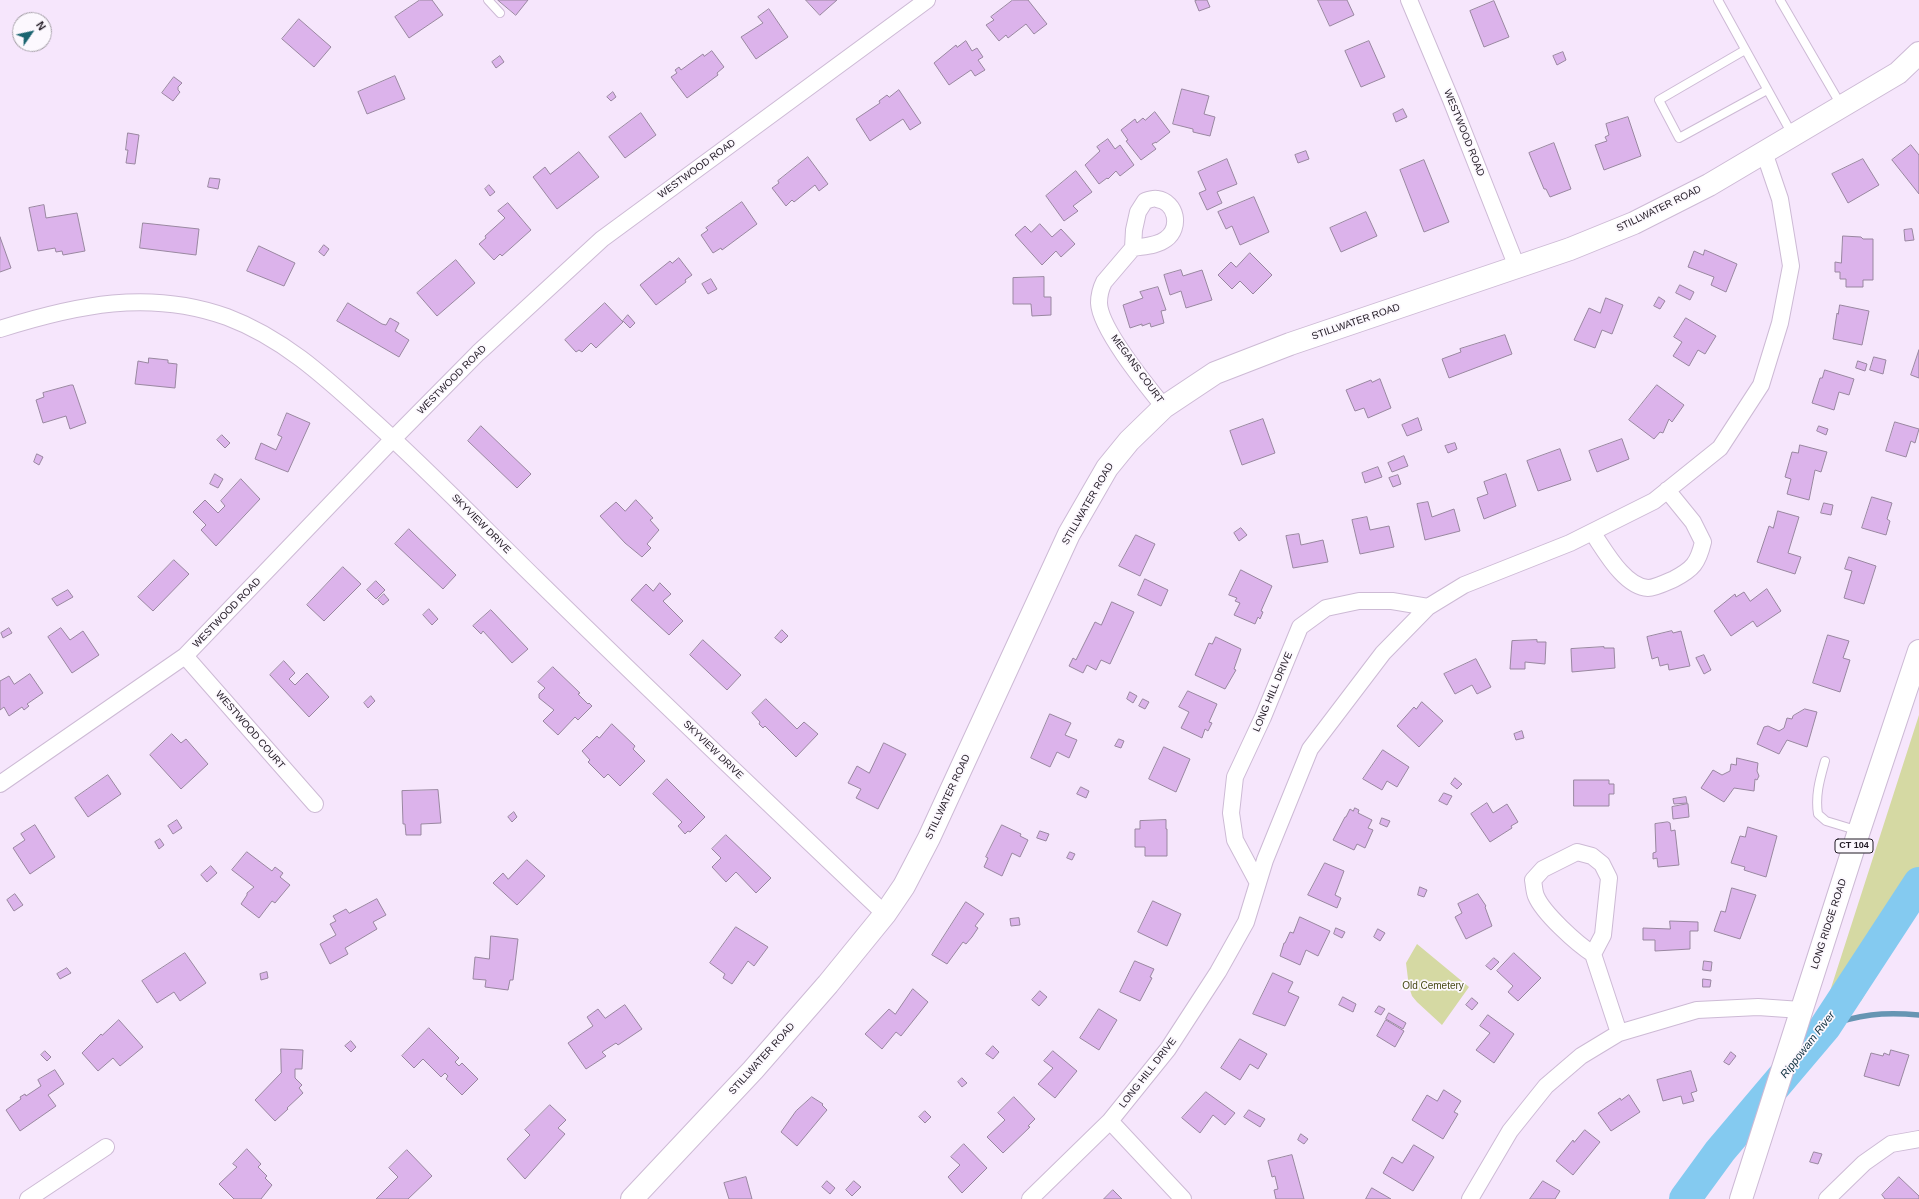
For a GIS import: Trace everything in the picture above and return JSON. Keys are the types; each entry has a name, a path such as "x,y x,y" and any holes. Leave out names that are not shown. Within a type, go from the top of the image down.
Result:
{"main road":[{"name":"STILLWATER ROAD","path":"632,1199 753,1070 828,984 885,914 904,886 929,838 1069,534 1107,468 1129,441 1153,416 1179,396 1222,371 1290,344 1570,249 1634,223 1709,185 1842,106 1909,72 1919,53"},
{"name":"LONG RIDGE ROAD","path":"1742,1199 1801,1010 1919,651"}],"street":[{"name":"WESTWOOD ROAD","path":"0,784 185,656 393,439 478,353 602,239 927,0"},
{"name":"WESTWOOD ROAD","path":"1409,0 1451,100 1517,267"},
{"name":"LONG HILL DRIVE","path":"1030,1199 1110,1120 1168,1049 1218,972 1246,922 1265,860 1310,749 1383,654 1428,607 1464,585 1570,543 1654,501 1720,448 1761,385 1780,323 1791,266 1780,199 1764,152"},
{"name":"MEGANS COURT","path":"1133,248 1104,282 1099,304 1110,332 1138,375 1164,407"},
{"name":"SKYVIEW DRIVE","path":"0,329 52,313 103,303 163,303 226,317 274,339 297,354 325,376 393,439 598,640 885,914"},
{"path":"1592,532 1619,572 1635,584 1648,588 1668,582 1689,571 1699,558 1703,542 1693,522 1667,490"},
{"name":"LONG HILL DRIVE","path":"1258,883 1235,840 1231,812 1236,778 1300,627 1326,608 1359,601 1392,601 1428,607"},
{"name":"WESTWOOD COURT","path":"185,656 315,804"},
{"path":"1593,954 1603,935 1608,878 1602,864 1592,856 1577,852 1543,870 1533,880 1536,896 1552,919 1578,945 1593,954 1619,1033"},
{"path":"1470,1199 1510,1131 1546,1086 1581,1056 1619,1033 1696,1010 1758,1007 1801,1010"},
{"path":"1110,1120 1182,1199"},
{"path":"1827,1199 1864,1163 1890,1144 1919,1139"},
{"path":"28,1199 106,1147"}],"lane":[{"path":"488,0 500,13"},
{"path":"1718,0 1792,135"},
{"path":"1780,0 1842,106"},
{"path":"1746,50 1659,100 1678,138 1767,90"},
{"path":"1825,761 1817,790 1816,804 1818,814 1826,821 1859,831"}],"green space":[{"path":"1919,715 1919,903 1861,1001 1822,1016"},
{"name":"Old Cemetery","path":"1417,944 1469,987 1442,1025 1417,1002 1412,996 1409,987 1406,963"}],"building":[{"path":"420,0 432,0 443,15 409,38 395,17"},
{"path":"498,0 528,0 516,15"},
{"path":"806,0 837,0 820,15"},
{"path":"1013,0 1028,0 1047,24 1034,34 1026,24 1008,38 1006,35 999,41 986,25 994,20 991,17"},
{"path":"1207,0 1210,7 1199,11 1195,1"},
{"path":"1318,0 1347,0 1354,15 1330,26"},
{"path":"1494,1 1509,37 1484,47 1470,11"},
{"path":"769,9 788,37 756,59 741,37 763,23 758,17"},
{"path":"299,19 331,47 314,67 282,39"},
{"path":"966,41 972,51 977,48 983,57 978,60 985,70 975,76 971,70 949,85 934,63 956,45 957,47"},
{"path":"1369,41 1385,77 1361,87 1345,51"},
{"path":"712,51 724,67 717,73 718,75 687,98 671,77 677,73 675,70 679,67 681,70 703,54 704,56"},
{"path":"1563,52 1566,60 1557,65 1553,56"},
{"path":"500,56 504,62 496,68 492,62"},
{"path":"395,76 405,99 367,114 358,92"},
{"path":"174,77 182,83 178,87 180,92 173,101 162,93"},
{"path":"1182,89 1209,96 1204,114 1215,117 1210,136 1193,132 1193,129 1173,124"},
{"path":"899,90 921,123 910,130 903,119 870,141 856,119 880,103 879,101 887,95 889,97"},
{"path":"613,92 616,97 611,101 607,97"},
{"path":"1403,109 1407,117 1396,122 1393,114"},
{"path":"1155,112 1170,132 1156,143 1152,144 1156,149 1141,160 1126,141 1128,140 1121,130 1135,119 1137,123 1143,118 1145,120"},
{"path":"641,113 656,135 625,158 609,137"},
{"path":"1628,117 1641,156 1604,170 1595,145 1607,141 1605,137 1609,135 1606,124"},
{"path":"128,133 139,135 135,164 126,163"},
{"path":"1108,139 1115,149 1120,145 1134,165 1120,176 1116,171 1108,179 1107,178 1099,184 1085,165 1100,151 1097,147"},
{"path":"1554,143 1571,189 1550,197 1546,189 1544,189 1529,153"},
{"path":"1911,145 1919,155 1919,194 1892,160"},
{"path":"1306,151 1309,159 1298,163 1295,155"},
{"path":"579,152 599,177 557,209 533,177 545,167 550,174"},
{"path":"808,157 828,184 819,191 815,185 794,202 792,200 786,206 772,188 779,183 778,181"},
{"path":"1227,159 1237,184 1217,192 1222,203 1207,210 1199,193 1206,190 1198,172"},
{"path":"1863,159 1879,185 1848,203 1832,174"},
{"path":"1424,160 1449,222 1424,232 1400,170"},
{"path":"1076,171 1092,192 1073,206 1078,211 1064,221 1046,196"},
{"path":"210,178 220,179 218,189 208,187"},
{"path":"489,185 495,192 490,196 485,189"},
{"path":"1254,197 1269,232 1240,245 1232,226 1226,229 1218,212"},
{"path":"742,202 757,224 722,250 721,248 713,253 701,235 708,230 706,228"},
{"path":"508,203 531,230 502,256 500,254 494,260 479,244 486,238 485,236 505,218 498,211"},
{"path":"44,205 46,218 77,213 85,251 63,255 62,251 56,252 55,248 38,251 29,208"},
{"path":"1366,212 1377,236 1341,252 1330,228"},
{"path":"143,223 199,229 196,255 140,248"},
{"path":"1040,224 1052,237 1061,229 1075,244 1061,257 1056,251 1042,265 1015,235 1025,226 1031,232"},
{"path":"1912,229 1914,240 1905,241 1904,230"},
{"path":"1843,236 1873,239 1873,280 1863,280 1863,287 1846,287 1846,279 1840,279 1840,272 1835,272 1835,262 1841,263"},
{"path":"0,237 11,268 0,272"},
{"path":"324,245 329,249 324,256 319,252"},
{"path":"259,246 295,263 284,286 247,271"},
{"path":"1705,250 1737,264 1726,292 1711,285 1714,277 1688,267 1694,251 1703,255"},
{"path":"1250,253 1272,275 1253,294 1240,281 1232,289 1218,275 1231,262 1236,267"},
{"path":"679,258 692,275 685,280 686,282 656,305 640,285 670,261 672,263"},
{"path":"456,260 475,283 437,316 417,293"},
{"path":"1181,270 1183,276 1202,270 1212,300 1186,308 1181,291 1170,295 1164,275"},
{"path":"1044,277 1044,297 1051,297 1051,315 1032,316 1031,304 1013,304 1013,278"},
{"path":"711,279 717,289 708,294 702,284"},
{"path":"1680,285 1694,292 1690,300 1676,293"},
{"path":"1158,287 1166,310 1161,311 1164,323 1151,327 1150,323 1142,326 1142,324 1130,328 1123,305 1143,298 1140,292"},
{"path":"1659,297 1665,301 1660,309 1654,306"},
{"path":"1606,298 1623,305 1612,334 1602,330 1595,348 1574,340 1589,308 1600,313"},
{"path":"348,303 382,324 386,325 390,318 399,323 395,331 409,340 399,357 337,321"},
{"path":"605,303 623,322 596,348 591,343 582,352 579,350 576,352 565,340"},
{"path":"1840,305 1869,311 1862,345 1833,339 1837,313 1838,314"},
{"path":"628,315 635,323 630,328 623,321"},
{"path":"1686,318 1716,336 1705,354 1698,350 1689,366 1673,356 1682,342 1674,337"},
{"path":"1505,335 1512,354 1449,378 1442,359 1461,352 1460,349"},
{"path":"1919,350 1919,378 1911,375"},
{"path":"1874,357 1886,360 1883,374 1870,370"},
{"path":"149,358 168,360 168,363 177,364 175,388 135,384 138,361 148,363"},
{"path":"1858,361 1867,364 1865,371 1856,368"},
{"path":"1825,370 1854,379 1849,395 1839,392 1834,410 1812,403 1820,378 1822,378"},
{"path":"1380,379 1391,408 1368,418 1364,408 1355,411 1346,390 1371,380 1372,382"},
{"path":"73,385 86,423 70,429 66,416 43,423 36,400 44,397 43,393"},
{"path":"1657,385 1684,405 1672,422 1669,419 1663,433 1660,432 1654,439 1629,420"},
{"path":"287,413 310,423 288,472 255,459 261,443 276,450 282,437 278,435"},
{"path":"1418,418 1422,430 1407,436 1402,425"},
{"path":"1263,419 1275,453 1242,465 1230,431"},
{"path":"1895,422 1919,429 1915,443 1911,441 1906,457 1886,451"},
{"path":"481,426 531,474 517,488 468,441"},
{"path":"1819,426 1828,429 1826,435 1817,431"},
{"path":"222,435 230,443 225,448 217,440"},
{"path":"1622,439 1629,459 1597,472 1589,451"},
{"path":"1455,443 1457,449 1448,453 1445,446"},
{"path":"1800,445 1827,452 1821,472 1815,470 1809,500 1787,494 1791,479 1785,477 1792,452 1798,453"},
{"path":"1560,449 1571,480 1538,491 1527,461"},
{"path":"37,454 43,457 39,465 34,462"},
{"path":"1404,456 1408,466 1392,472 1388,463"},
{"path":"1378,467 1382,477 1365,483 1362,473"},
{"path":"215,474 223,479 218,488 210,484"},
{"path":"1506,474 1516,506 1484,519 1477,498 1488,494 1484,482"},
{"path":"1398,475 1401,484 1393,487 1389,478"},
{"path":"241,479 260,499 216,546 201,530 206,525 193,512 205,500 218,513 225,506 221,501"},
{"path":"1872,497 1892,503 1887,519 1890,521 1886,535 1862,528"},
{"path":"636,500 653,518 650,520 659,530 647,544 651,548 642,557 625,543 600,516 616,502 625,511"},
{"path":"1428,502 1432,517 1454,509 1460,531 1425,540 1417,504"},
{"path":"1824,503 1833,505 1831,515 1821,513"},
{"path":"1778,511 1799,517 1788,553 1801,557 1795,574 1757,562 1769,526 1773,528"},
{"path":"1367,517 1370,530 1389,526 1394,547 1360,554 1352,520"},
{"path":"1241,528 1247,535 1239,541 1234,533"},
{"path":"409,529 456,575 443,589 395,544"},
{"path":"1299,534 1301,545 1323,540 1328,562 1293,568 1286,536"},
{"path":"1136,535 1155,544 1140,576 1119,566"},
{"path":"1849,557 1876,566 1864,604 1844,598 1852,571 1845,569"},
{"path":"174,560 189,574 153,611 138,597"},
{"path":"343,567 361,584 324,621 307,605"},
{"path":"1241,570 1272,586 1261,611 1263,612 1260,619 1258,617 1255,624 1234,615 1240,603 1235,601 1237,598 1229,595"},
{"path":"1145,579 1168,590 1161,606 1138,595"},
{"path":"376,581 385,590 376,599 367,590"},
{"path":"660,583 671,594 663,601 683,621 669,635 631,600 646,584 653,591"},
{"path":"1767,589 1781,611 1757,627 1753,621 1731,636 1714,611 1735,594 1736,597 1744,592 1750,601"},
{"path":"68,590 73,597 57,606 52,599"},
{"path":"384,594 389,600 383,605 378,600"},
{"path":"1112,602 1134,612 1110,664 1101,660 1096,670 1087,665 1083,673 1069,666 1073,658 1076,660 1095,622 1101,625"},
{"path":"429,609 438,619 432,625 423,615"},
{"path":"491,610 528,649 512,663 483,631 481,634 473,626"},
{"path":"9,628 12,633 3,638 1,633"},
{"path":"61,628 70,640 83,631 99,655 72,673 48,637"},
{"path":"782,630 788,636 781,643 775,638"},
{"path":"1672,631 1673,633 1681,631 1690,666 1669,670 1668,664 1660,666 1658,657 1652,659 1647,637"},
{"path":"1828,635 1849,641 1843,658 1850,660 1840,692 1813,683"},
{"path":"1216,637 1241,649 1234,669 1236,670 1225,689 1195,675 1209,643 1212,644"},
{"path":"703,640 741,675 727,690 690,655"},
{"path":"1537,640 1537,642 1546,642 1545,664 1525,662 1525,669 1510,669 1512,641"},
{"path":"1604,647 1614,648 1615,668 1572,672 1571,649"},
{"path":"1704,655 1711,670 1704,674 1696,658"},
{"path":"1476,659 1491,687 1477,694 1472,685 1455,694 1444,674"},
{"path":"284,661 295,673 289,679 295,685 307,673 329,697 309,717 270,675"},
{"path":"553,667 580,693 578,694 588,704 589,703 592,706 578,720 575,717 558,735 543,721 554,710 539,698 539,694 545,688 538,682"},
{"path":"30,674 43,693 27,704 29,706 24,710 22,707 9,716 4,707 0,710 0,681 9,676 14,684"},
{"path":"1188,691 1217,704 1209,722 1212,723 1208,731 1205,729 1202,738 1181,728 1189,712 1179,707"},
{"path":"1130,692 1137,696 1133,703 1127,699"},
{"path":"371,696 375,701 368,708 364,703"},
{"path":"766,699 797,729 804,722 818,734 796,757 765,726 763,728 759,724 760,722 752,713"},
{"path":"1143,699 1149,702 1145,709 1139,706"},
{"path":"1422,702 1443,721 1419,747 1397,726 1414,707 1416,709"},
{"path":"1805,709 1817,712 1807,747 1787,740 1779,754 1757,744 1764,727 1768,726 1779,731 1784,728 1787,718 1792,719 1793,716"},
{"path":"1050,714 1071,723 1065,735 1077,740 1069,758 1057,752 1050,767 1031,758"},
{"path":"612,724 635,746 633,749 645,761 620,786 608,774 604,778 588,762 590,760 582,751 597,736 599,738"},
{"path":"1522,731 1524,738 1516,740 1514,734"},
{"path":"172,734 181,743 186,739 208,764 181,789 150,755"},
{"path":"1119,739 1124,741 1121,748 1115,746"},
{"path":"884,743 906,754 878,809 856,798 861,789 848,783 857,766 869,773"},
{"path":"1164,747 1190,759 1176,792 1149,779"},
{"path":"1383,750 1409,767 1397,787 1387,781 1382,790 1363,779"},
{"path":"1737,758 1758,763 1757,771 1759,776 1757,780 1755,779 1754,791 1734,788 1724,802 1701,788 1713,770 1722,775 1730,771 1731,764 1736,765"},
{"path":"108,775 121,794 88,817 75,798"},
{"path":"1455,778 1462,784 1457,789 1451,784"},
{"path":"667,779 705,817 690,832 688,831 685,834 678,826 682,822 653,794"},
{"path":"1574,780 1609,780 1609,784 1614,784 1614,794 1609,794 1609,806 1574,806"},
{"path":"1081,787 1089,791 1086,798 1077,794"},
{"path":"438,790 441,823 421,824 421,835 406,835 405,824 403,824 402,791"},
{"path":"1444,793 1452,796 1447,805 1439,801"},
{"path":"1686,797 1687,803 1674,804 1673,799"},
{"path":"1487,803 1493,813 1507,804 1518,822 1511,826 1512,828 1490,842 1471,814"},
{"path":"1688,804 1689,817 1673,819 1672,807"},
{"path":"1355,808 1359,810 1358,813 1372,820 1368,828 1373,830 1365,848 1357,844 1354,850 1333,840 1350,809 1353,811"},
{"path":"514,812 517,817 512,822 508,817"},
{"path":"1382,818 1390,821 1387,827 1380,824"},
{"path":"177,820 182,828 173,834 168,826"},
{"path":"1166,820 1167,856 1145,856 1145,847 1135,847 1135,829 1140,829 1140,821"},
{"path":"1670,823 1671,831 1675,830 1679,865 1658,867 1657,858 1653,859 1653,853 1656,852 1655,824"},
{"path":"35,825 55,857 30,874 13,848 25,840 21,834"},
{"path":"1002,825 1021,834 1020,836 1028,840 1020,857 1012,853 1002,876 984,867 988,858 986,857"},
{"path":"1748,827 1777,836 1766,877 1744,870 1745,867 1731,863 1740,836 1745,837"},
{"path":"1040,831 1049,834 1046,841 1037,838"},
{"path":"726,835 771,878 756,893 736,872 726,882 712,867 721,858 712,849"},
{"path":"160,839 164,845 159,849 155,842"},
{"path":"247,852 272,871 275,867 283,873 280,877 290,885 275,903 272,901 259,918 241,904 247,893 254,887 232,870"},
{"path":"1070,852 1075,854 1072,860 1067,858"},
{"path":"527,860 545,876 517,905 493,883 503,873 508,879"},
{"path":"1325,863 1344,871 1335,895 1341,898 1337,908 1308,895"},
{"path":"211,866 217,873 207,882 201,875"},
{"path":"1420,887 1427,890 1424,897 1418,895"},
{"path":"1732,888 1756,895 1740,939 1714,931 1721,911 1725,912"},
{"path":"15,894 23,905 14,911 7,900"},
{"path":"1478,894 1486,906 1485,907 1492,926 1466,939 1455,917 1462,913 1458,904"},
{"path":"377,899 386,915 373,922 377,929 345,948 348,954 330,964 320,944 336,935 330,924 336,921 333,916 346,909 349,913"},
{"path":"1153,901 1181,914 1167,946 1138,932"},
{"path":"966,902 984,914 975,926 978,928 972,937 966,944 963,942 947,964 932,955"},
{"path":"1300,917 1330,931 1318,956 1306,950 1300,965 1280,956 1284,943 1290,932 1293,933"},
{"path":"1019,918 1020,925 1011,926 1010,919"},
{"path":"1670,921 1698,922 1698,931 1690,931 1690,949 1655,951 1655,940 1643,940 1643,928 1670,929"},
{"path":"736,927 768,947 754,966 748,961 732,984 723,978 725,974 710,963"},
{"path":"1336,928 1345,932 1342,938 1334,934"},
{"path":"1378,929 1385,933 1380,941 1374,937"},
{"path":"491,936 518,939 513,980 510,980 508,990 485,987 486,980 473,979 475,957 489,959"},
{"path":"185,953 206,983 180,1001 174,992 157,1003 142,981"},
{"path":"1514,953 1541,978 1518,1001 1508,992 1513,986 1497,971"},
{"path":"1494,958 1499,962 1491,970 1486,966"},
{"path":"1135,961 1154,969 1150,977 1152,978 1140,1001 1120,992"},
{"path":"1704,961 1712,962 1711,971 1703,970"},
{"path":"67,968 71,973 60,979 57,974"},
{"path":"267,972 268,978 261,980 260,974"},
{"path":"1273,973 1293,982 1288,992 1299,997 1285,1026 1253,1014"},
{"path":"1703,979 1711,980 1710,987 1703,987"},
{"path":"913,989 928,1002 901,1036 896,1032 882,1049 865,1034 889,1009 895,1014"},
{"path":"1040,991 1047,997 1039,1006 1032,1000"},
{"path":"1343,997 1356,1004 1353,1012 1339,1005"},
{"path":"1472,998 1478,1003 1472,1010 1466,1005"},
{"path":"625,1005 642,1029 618,1045 616,1043 602,1052 606,1056 586,1069 568,1043 593,1026 587,1017 598,1009 605,1018"},
{"path":"1379,1006 1385,1009 1381,1015 1375,1012"},
{"path":"1099,1009 1117,1020 1099,1050 1080,1038"},
{"path":"1389,1013 1406,1023 1403,1029 1386,1019"},
{"path":"1488,1015 1514,1034 1494,1063 1476,1050 1490,1033 1480,1026"},
{"path":"119,1020 143,1047 120,1066 113,1058 98,1071 82,1053 101,1034 102,1035"},
{"path":"1386,1020 1404,1031 1395,1047 1377,1036"},
{"path":"429,1028 459,1058 455,1062 459,1066 462,1063 478,1079 462,1095 446,1079 448,1076 445,1073 441,1077 423,1059 414,1068 402,1056"},
{"path":"1240,1039 1267,1054 1258,1069 1250,1064 1240,1080 1221,1068"},
{"path":"351,1041 356,1047 351,1052 345,1046"},
{"path":"993,1046 999,1052 993,1059 986,1054"},
{"path":"281,1049 303,1050 302,1069 295,1069 295,1078 302,1085 299,1088 303,1093 275,1121 255,1100 281,1073"},
{"path":"1891,1050 1909,1055 1899,1086 1864,1076 1871,1053 1883,1056 1884,1053 1889,1055"},
{"path":"45,1051 51,1057 47,1061 41,1055"},
{"path":"1053,1051 1077,1071 1055,1098 1038,1084 1053,1068 1044,1061"},
{"path":"1731,1052 1736,1056 1729,1065 1724,1062"},
{"path":"55,1070 64,1084 48,1095 56,1106 20,1131 6,1110 21,1099 20,1097 25,1094 26,1096 41,1086 38,1080"},
{"path":"1691,1071 1697,1091 1691,1093 1694,1101 1683,1104 1681,1096 1663,1101 1657,1080"},
{"path":"962,1078 967,1083 962,1087 958,1082"},
{"path":"1444,1090 1461,1101 1454,1112 1458,1114 1443,1139 1412,1120 1427,1095 1437,1101"},
{"path":"1206,1092 1235,1113 1225,1125 1213,1115 1200,1133 1182,1118"},
{"path":"1629,1095 1640,1112 1611,1131 1598,1113 1620,1098 1621,1100"},
{"path":"812,1097 823,1104 822,1105 827,1110 797,1146 781,1132 796,1111"},
{"path":"1014,1097 1035,1119 1028,1126 1030,1127 1003,1153 987,1137 1005,1120 998,1113"},
{"path":"550,1105 566,1120 558,1128 565,1134 525,1179 507,1159 530,1135 525,1130"},
{"path":"1249,1110 1265,1119 1260,1127 1244,1117"},
{"path":"925,1111 931,1117 925,1123 919,1117"},
{"path":"1585,1130 1600,1142 1573,1175 1556,1161 1573,1140 1574,1142"},
{"path":"1301,1134 1308,1139 1304,1144 1298,1140"},
{"path":"964,1144 987,1168 962,1193 948,1177 960,1165 951,1157"},
{"path":"1414,1145 1434,1157 1413,1191 1383,1173 1392,1157 1402,1163"},
{"path":"247,1149 261,1164 258,1167 267,1176 265,1178 272,1185 261,1199 234,1199 219,1184 237,1167 233,1164"},
{"path":"407,1150 432,1176 408,1199 376,1199 398,1177 389,1168"},
{"path":"1814,1152 1822,1154 1818,1164 1810,1162"},
{"path":"1292,1155 1304,1199 1276,1199 1274,1190 1278,1189 1275,1176 1272,1177 1268,1161"},
{"path":"746,1177 752,1199 729,1199 724,1183"},
{"path":"1899,1177 1919,1196 1919,1199 1885,1199 1882,1195"},
{"path":"827,1181 835,1188 830,1194 822,1187"},
{"path":"854,1181 861,1187 852,1196 846,1190"},
{"path":"1543,1181 1560,1191 1555,1199 1530,1199"},
{"path":"1372,1188 1391,1199 1366,1199"},
{"path":"1113,1190 1122,1199 1104,1199"}],"waterway":[{"name":"Rippowam River","path":"1685,1199 1720,1151 1825,1027 1919,883"},
{"path":"1825,1027 1849,1019 1871,1015 1919,1015"}]}
